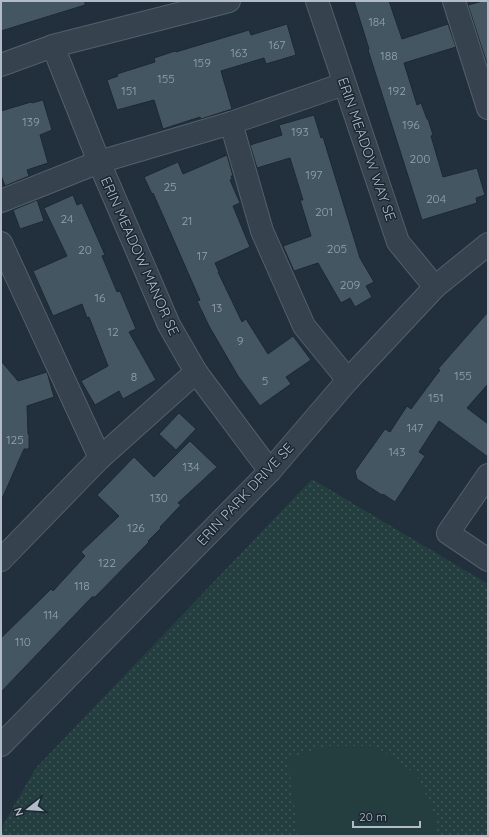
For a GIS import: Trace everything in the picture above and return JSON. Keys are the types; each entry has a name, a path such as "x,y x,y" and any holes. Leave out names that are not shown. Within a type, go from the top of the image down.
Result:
{"street":[{"path":"1,65 53,46 229,1"},
{"name":"ERIN MEADOW WAY SE","path":"317,1 398,242 435,287"},
{"path":"454,1 488,108"},
{"name":"ERIN MEADOW MANOR SE","path":"53,46 99,162 169,325 196,372 270,471"},
{"path":"1,201 99,162 231,123 344,84"},
{"path":"231,123 262,231 304,326 348,380"},
{"path":"1,243 100,458"},
{"name":"ERIN PARK DRIVE SE","path":"1,745 270,471 348,380 435,287 488,244"},
{"path":"1,560 100,458 196,372"},
{"path":"488,475 448,533 488,560"}],"green space":[{"path":"312,479 488,584 488,836 1,836 3,825 35,769"},
{"path":"328,746 375,746 417,775 435,815 435,836 298,836 288,759"}],"building":[{"path":"1,1 85,1 85,5 1,31"},
{"path":"354,1 389,1 402,39 448,24 456,47 404,63 417,105 421,103 428,119 433,135 431,136 443,177 477,168 485,195 476,198 477,203 422,220"},
{"path":"488,1 488,67 468,5"},
{"path":"287,24 296,55 266,64 264,58 221,71 232,109 201,119 200,117 163,129 154,100 117,110 107,80 118,76 117,74 155,62 154,58 175,51 176,52 249,30 251,35"},
{"path":"43,100 52,130 40,135 48,163 27,170 29,176 5,186 1,175 1,111"},
{"path":"314,115 321,138 323,137 360,258 374,282 366,286 372,297 355,307 350,298 341,303 318,263 294,271 283,246 311,236 300,200 303,200 290,158 257,168 250,145 282,135 279,125"},
{"path":"227,155 233,176 231,176 232,179 230,180 240,203 233,206 250,247 215,263 218,272 242,322 246,319 268,354 293,336 311,360 286,377 291,384 260,406 238,376 209,326 197,301 200,300 153,193 152,194 144,177 178,162 183,174"},
{"path":"73,195 77,205 82,203 105,255 102,256 117,292 120,291 136,329 129,332 156,380 123,399 119,391 95,405 81,381 108,366 89,317 87,318 82,304 53,316 33,271 67,256 44,208"},
{"path":"37,200 44,221 20,229 13,210"},
{"path":"488,312 488,384 467,408 488,424 488,457 439,421 419,452 425,456 395,502 357,479 355,471 385,429 390,432 407,406 411,409 440,370 438,369"},
{"path":"1,361 18,381 47,372 54,397 27,406 29,449 24,449 1,501"},
{"path":"179,413 196,429 176,450 159,434"},
{"path":"190,441 217,467 178,503 181,505 160,527 161,528 148,541 149,542 95,597 92,597 1,692 1,638 51,589 53,591 85,556 81,552 119,516 97,495 134,457 154,477"}]}
